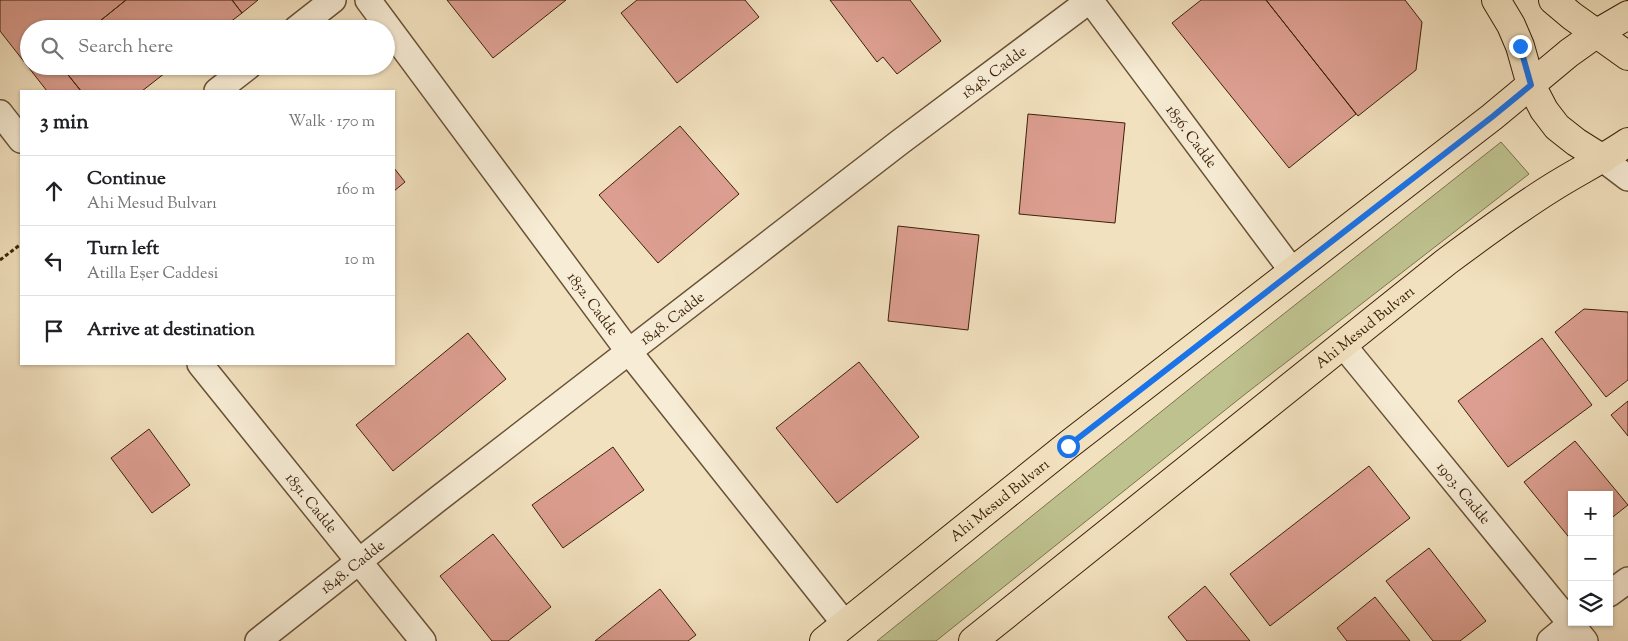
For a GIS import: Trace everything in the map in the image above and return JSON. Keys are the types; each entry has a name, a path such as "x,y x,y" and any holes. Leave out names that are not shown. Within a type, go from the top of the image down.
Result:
{"main road":[{"path":"1496,0 1511,25 1520,46 1531,85 1544,110 1557,127 1603,159"},
{"path":"1553,0 1628,56"},
{"name":"Ahi Mesud Bulvarı","path":"835,633 1068,446 1492,117 1569,53 1597,33 1628,15"},
{"name":"Ahi Mesud Bulvarı","path":"973,641 1446,262 1553,187 1603,159 1628,142"}],"street":[{"path":"307,20 332,0"},
{"name":"1852. Cadde","path":"368,0 383,20"},
{"name":"1848. Cadde","path":"258,641 900,142 1090,0"},
{"name":"1856. Cadde","path":"1090,0 1293,272"},
{"name":"1852. Cadde","path":"395,36 835,633"},
{"path":"218,90 237,75"},
{"path":"0,113 20,139"},
{"path":"1603,159 1628,178"},
{"name":"1903. Cadde","path":"1343,345 1576,629"},
{"name":"1851. Cadde","path":"201,365 423,641"},
{"path":"1613,591 1628,580"},
{"path":"1550,641 1576,629"}],"path":[{"path":"0,260 20,245"}],"green space":[{"path":"1501,142 1529,174 1244,395 936,641 877,641 1214,369"}],"building":[{"path":"0,0 126,0 101,20 20,20 20,57 0,31"},
{"path":"126,0 232,0 242,13 233,20 101,20"},
{"path":"232,0 258,0 242,13"},
{"path":"447,0 566,0 493,58"},
{"path":"637,0 745,0 759,17 677,83 621,13"},
{"path":"830,0 910,0 941,41 897,74 883,57 877,62"},
{"path":"1201,0 1266,0 1356,114 1289,168 1172,23"},
{"path":"1266,0 1405,0 1422,22 1416,70 1358,116"},
{"path":"34,75 68,75 80,90 46,90"},
{"path":"68,75 162,75 143,90 80,90"},
{"path":"1028,114 1125,123 1115,223 1019,214"},
{"path":"680,126 739,194 658,263 599,195"},
{"path":"395,169 405,182 395,190"},
{"path":"898,226 979,235 968,330 888,321"},
{"path":"1584,309 1628,312 1628,380 1606,397 1555,332"},
{"path":"468,333 506,379 393,471 356,425"},
{"path":"1542,338 1592,405 1508,467 1458,401"},
{"path":"859,362 919,437 837,503 776,428"},
{"path":"1628,401 1628,436 1611,415"},
{"path":"149,429 190,485 152,513 111,458"},
{"path":"1575,441 1628,505 1613,517 1613,491 1568,491 1568,536 1524,482"},
{"path":"613,447 644,490 563,548 532,505"},
{"path":"1369,466 1410,518 1270,626 1230,574"},
{"path":"493,534 551,607 508,641 492,641 440,576"},
{"path":"1429,548 1486,621 1460,641 1433,641 1386,581"},
{"path":"1205,586 1250,641 1187,641 1168,617"},
{"path":"660,589 696,635 688,641 595,641"},
{"path":"1375,597 1410,641 1347,641 1337,628"}],"route":[{"path":"1068,446 1531,85 1520,46"}]}
